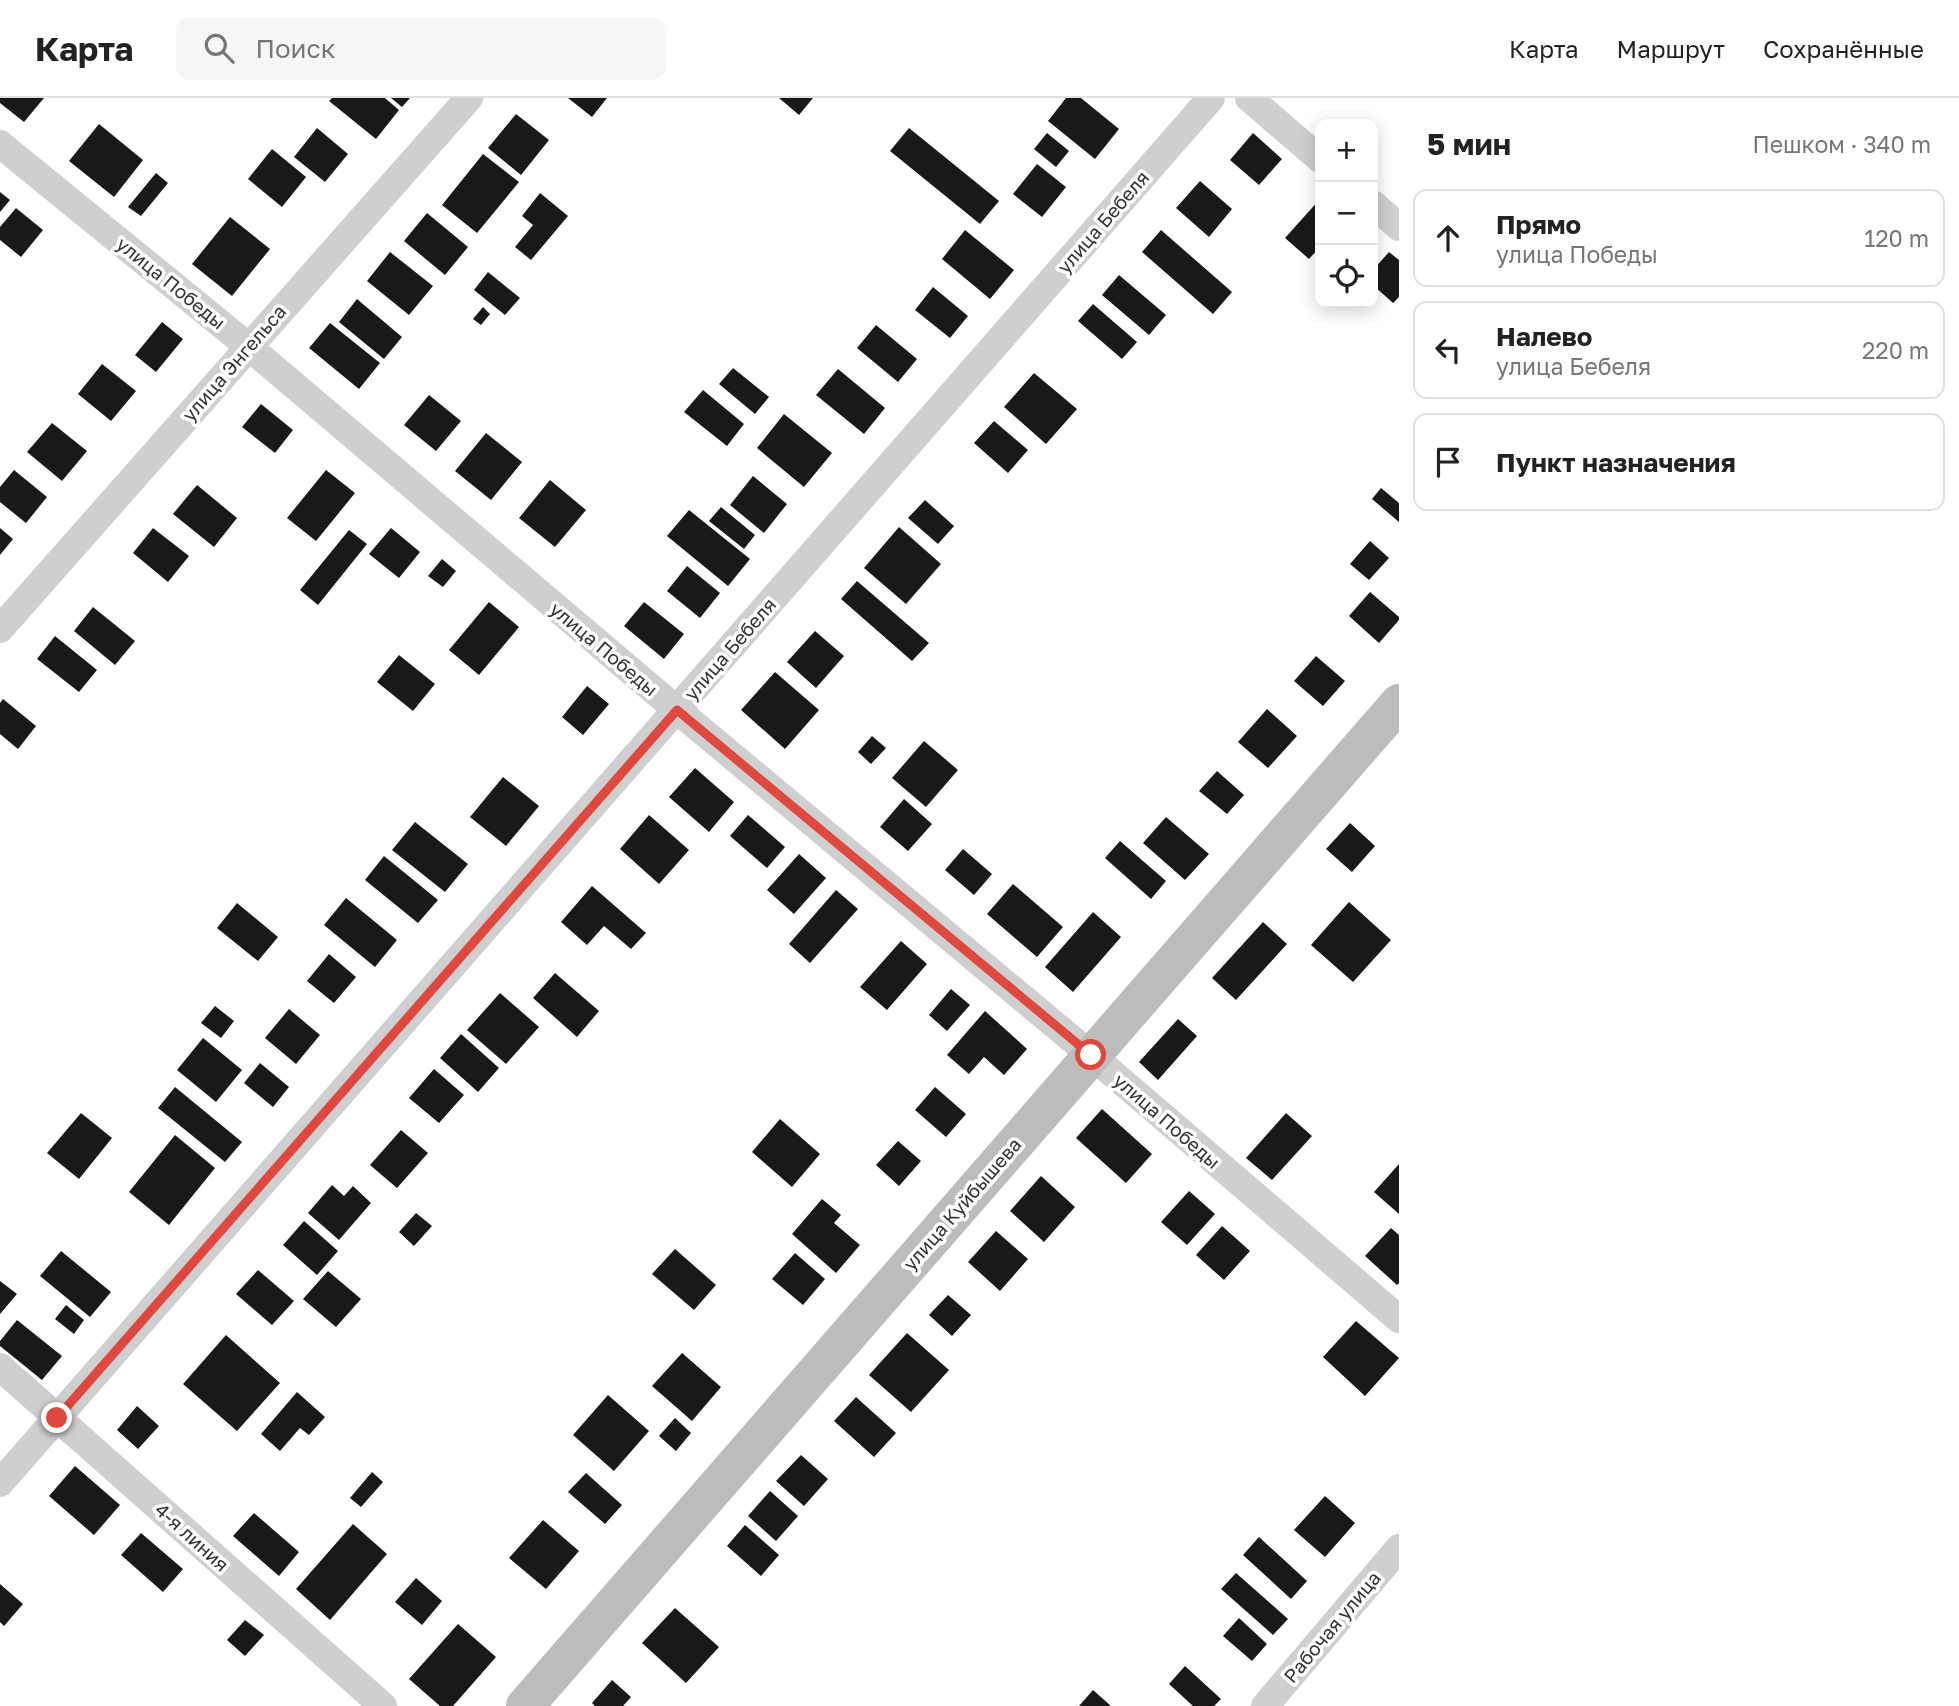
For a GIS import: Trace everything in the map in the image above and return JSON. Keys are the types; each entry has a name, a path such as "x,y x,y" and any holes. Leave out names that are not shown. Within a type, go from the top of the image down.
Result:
{"street":[{"name":"улица Энгельса","path":"0,629 469,98"},
{"name":"улица Бебеля","path":"0,1483 1211,98"},
{"path":"1250,98 1315,155"},
{"name":"улица Победы","path":"0,144 249,347 677,710 1091,1055 1399,1319"},
{"path":"1378,208 1399,227"},
{"name":"улица Куйбышева","path":"525,1706 1399,703"},
{"name":"4-я линия","path":"0,1367 383,1706"},
{"name":"Рабочая улица","path":"1265,1706 1399,1548"}],"building":[{"path":"0,98 44,98 24,122 0,103"},
{"path":"332,98 385,98 399,110 376,139 329,101"},
{"path":"391,98 410,98 402,107"},
{"path":"568,98 607,98 592,117"},
{"path":"779,98 813,98 799,115"},
{"path":"1066,98 1081,98 1119,129 1095,159 1048,121"},
{"path":"516,114 549,140 521,175 488,148"},
{"path":"99,124 143,160 114,197 69,161"},
{"path":"317,128 348,154 325,182 294,157"},
{"path":"909,128 999,201 980,224 890,151"},
{"path":"1047,133 1069,151 1056,167 1034,149"},
{"path":"1253,133 1282,159 1259,185 1230,160"},
{"path":"272,149 306,177 282,207 248,179"},
{"path":"483,154 519,182 477,233 442,205"},
{"path":"1037,164 1066,187 1042,217 1013,194"},
{"path":"156,173 168,183 141,216 128,207"},
{"path":"1200,181 1232,209 1209,237 1176,208"},
{"path":"0,192 10,200 0,212"},
{"path":"540,193 568,216 531,260 515,247 533,225 522,216"},
{"path":"1315,205 1315,252 1309,259 1285,238"},
{"path":"16,208 43,230 21,257 0,240 0,227"},
{"path":"427,213 468,247 445,275 404,241"},
{"path":"230,217 270,249 232,296 192,264"},
{"path":"965,230 1014,270 990,299 942,259"},
{"path":"1161,230 1232,292 1213,314 1142,252"},
{"path":"390,252 433,286 409,315 367,281"},
{"path":"1389,252 1399,260 1399,297 1393,303 1378,290 1378,264"},
{"path":"488,272 520,298 505,315 474,290"},
{"path":"1119,275 1166,315 1149,335 1102,295"},
{"path":"933,287 968,316 950,338 915,310"},
{"path":"357,299 402,337 384,359 339,322"},
{"path":"1093,304 1137,342 1122,359 1078,321"},
{"path":"483,307 490,314 481,325 473,319"},
{"path":"162,322 183,339 156,372 135,355"},
{"path":"330,323 380,363 359,389 309,348"},
{"path":"876,325 917,359 898,382 857,348"},
{"path":"102,364 136,391 111,421 78,394"},
{"path":"733,368 769,397 755,414 719,384"},
{"path":"838,369 885,408 864,434 816,395"},
{"path":"1034,373 1077,409 1046,444 1004,407"},
{"path":"703,390 744,424 727,446 684,412"},
{"path":"429,395 461,421 436,451 404,425"},
{"path":"261,404 293,430 275,453 242,427"},
{"path":"784,414 832,453 804,487 757,448"},
{"path":"994,421 1028,450 1008,473 974,443"},
{"path":"52,423 87,451 62,481 27,452"},
{"path":"486,433 522,462 491,500 455,471"},
{"path":"14,470 47,497 26,523 0,502 0,487"},
{"path":"326,470 355,493 316,541 287,518"},
{"path":"753,476 787,504 764,533 730,505"},
{"path":"550,480 586,510 555,547 519,518"},
{"path":"197,485 237,518 214,547 173,514"},
{"path":"1381,488 1399,503 1399,522 1372,499"},
{"path":"925,500 954,526 938,544 908,518"},
{"path":"721,507 755,535 744,549 709,521"},
{"path":"689,510 750,559 728,586 667,536"},
{"path":"899,527 941,564 906,604 864,568"},
{"path":"0,528 13,539 0,555"},
{"path":"153,528 189,556 168,582 133,553"},
{"path":"391,528 420,552 399,578 369,554"},
{"path":"349,530 367,544 318,605 300,590"},
{"path":"1370,541 1389,558 1369,580 1350,564"},
{"path":"442,559 456,571 443,587 428,576"},
{"path":"687,566 720,593 700,618 667,591"},
{"path":"857,581 929,643 912,661 841,599"},
{"path":"1370,592 1399,617 1379,643 1349,616"},
{"path":"489,602 519,627 479,675 449,650"},
{"path":"644,602 684,634 664,659 624,626"},
{"path":"93,607 135,641 115,665 74,631"},
{"path":"815,631 844,656 816,688 787,662"},
{"path":"55,636 97,670 79,692 37,659"},
{"path":"399,655 435,684 413,711 377,682"},
{"path":"1316,656 1345,681 1323,706 1294,681"},
{"path":"775,672 819,710 785,749 741,710"},
{"path":"587,686 609,704 583,735 562,717"},
{"path":"3,699 36,726 18,749 0,734 0,703"},
{"path":"1267,709 1297,736 1268,768 1238,742"},
{"path":"872,736 886,748 871,764 858,752"},
{"path":"924,741 958,770 926,807 892,778"},
{"path":"695,768 734,802 709,832 669,797"},
{"path":"1217,771 1244,795 1227,814 1199,791"},
{"path":"503,777 539,806 506,846 470,817"},
{"path":"904,799 932,824 908,851 880,827"},
{"path":"649,815 689,850 659,884 620,849"},
{"path":"748,815 785,847 767,868 730,836"},
{"path":"1166,817 1209,854 1185,880 1143,843"},
{"path":"415,822 468,864 445,892 392,850"},
{"path":"1350,823 1375,846 1352,872 1326,849"},
{"path":"1120,841 1166,881 1151,899 1105,858"},
{"path":"963,849 992,874 974,895 945,870"},
{"path":"799,854 826,878 794,914 767,890"},
{"path":"384,856 438,900 418,923 365,880"},
{"path":"1013,884 1063,927 1037,957 987,914"},
{"path":"592,886 646,933 631,949 604,926 587,945 561,922"},
{"path":"836,890 858,909 810,963 789,944"},
{"path":"346,898 397,940 375,967 324,925"},
{"path":"1349,902 1391,940 1353,982 1311,945"},
{"path":"237,903 278,937 258,961 217,928"},
{"path":"1093,912 1121,937 1073,992 1045,967"},
{"path":"1263,922 1287,944 1236,1000 1212,978"},
{"path":"901,941 927,964 887,1010 860,987"},
{"path":"329,954 356,977 334,1003 307,981"},
{"path":"555,973 599,1011 577,1037 533,998"},
{"path":"951,989 970,1005 947,1031 929,1015"},
{"path":"500,993 539,1027 506,1064 467,1030"},
{"path":"215,1006 234,1021 221,1038 201,1023"},
{"path":"289,1009 320,1035 296,1064 265,1038"},
{"path":"985,1011 1027,1049 1004,1075 984,1057 969,1074 947,1055"},
{"path":"1178,1019 1197,1036 1158,1080 1139,1062"},
{"path":"461,1034 499,1068 478,1092 440,1058"},
{"path":"203,1038 242,1070 216,1102 177,1070"},
{"path":"260,1063 289,1087 273,1107 244,1083"},
{"path":"434,1069 464,1095 439,1123 409,1098"},
{"path":"175,1087 242,1142 225,1162 158,1108"},
{"path":"935,1087 966,1114 946,1137 915,1110"},
{"path":"1102,1109 1152,1154 1126,1183 1076,1138"},
{"path":"81,1113 112,1138 79,1179 47,1153"},
{"path":"1286,1113 1312,1136 1272,1180 1246,1158"},
{"path":"780,1119 820,1154 792,1187 752,1152"},
{"path":"401,1130 428,1153 397,1188 370,1165"},
{"path":"175,1135 215,1168 169,1225 129,1192"},
{"path":"898,1141 921,1161 899,1186 876,1165"},
{"path":"1399,1164 1399,1214 1374,1192"},
{"path":"1041,1176 1075,1207 1044,1242 1010,1211"},
{"path":"332,1185 344,1196 353,1186 371,1203 339,1240 308,1213"},
{"path":"1189,1191 1215,1214 1187,1245 1161,1222"},
{"path":"822,1199 841,1215 834,1223 860,1245 836,1273 792,1234"},
{"path":"416,1213 432,1226 414,1246 399,1232"},
{"path":"304,1221 338,1251 317,1275 283,1245"},
{"path":"1222,1226 1250,1251 1224,1280 1196,1255"},
{"path":"1391,1228 1399,1235 1397,1285 1365,1256"},
{"path":"996,1231 1028,1259 1000,1291 968,1262"},
{"path":"675,1249 716,1285 694,1310 652,1274"},
{"path":"61,1251 111,1292 90,1317 40,1276"},
{"path":"795,1253 825,1279 803,1305 772,1279"},
{"path":"258,1270 294,1301 272,1325 236,1294"},
{"path":"328,1271 361,1299 336,1327 303,1299"},
{"path":"0,1281 17,1294 0,1314"},
{"path":"948,1295 971,1315 952,1336 929,1315"},
{"path":"66,1305 84,1320 74,1334 55,1319"},
{"path":"17,1320 62,1356 42,1380 0,1346 0,1341"},
{"path":"1356,1321 1399,1358 1365,1396 1323,1357"},
{"path":"907,1333 949,1370 911,1412 869,1375"},
{"path":"226,1335 280,1383 237,1431 183,1384"},
{"path":"682,1353 721,1387 692,1421 652,1386"},
{"path":"297,1392 325,1417 309,1435 300,1428 280,1451 261,1434"},
{"path":"608,1395 649,1431 614,1471 573,1435"},
{"path":"856,1397 896,1433 874,1457 834,1421"},
{"path":"137,1406 159,1426 138,1449 117,1430"},
{"path":"675,1418 691,1433 676,1451 659,1436"},
{"path":"801,1455 828,1479 804,1506 776,1481"},
{"path":"75,1466 120,1505 94,1535 49,1496"},
{"path":"372,1472 383,1482 361,1507 350,1498"},
{"path":"586,1473 622,1505 605,1524 568,1492"},
{"path":"770,1491 798,1516 776,1541 748,1516"},
{"path":"1325,1496 1355,1523 1325,1557 1294,1530"},
{"path":"254,1513 299,1552 279,1576 233,1536"},
{"path":"543,1520 579,1551 546,1589 509,1558"},
{"path":"353,1524 387,1554 330,1620 296,1589"},
{"path":"745,1525 779,1555 761,1576 727,1546"},
{"path":"141,1533 183,1569 163,1592 121,1555"},
{"path":"1259,1537 1307,1581 1291,1599 1243,1555"},
{"path":"1236,1573 1288,1619 1273,1635 1221,1589"},
{"path":"416,1578 442,1601 422,1625 395,1602"},
{"path":"0,1584 23,1604 4,1626 0,1622"},
{"path":"675,1608 719,1647 686,1683 642,1643"},
{"path":"1239,1618 1267,1644 1252,1661 1223,1636"},
{"path":"245,1620 264,1635 245,1656 227,1640"},
{"path":"458,1624 496,1657 453,1706 440,1706 409,1679"},
{"path":"1185,1666 1221,1699 1214,1706 1193,1706 1169,1684"},
{"path":"612,1680 631,1697 623,1706 595,1706 592,1703"},
{"path":"1093,1690 1111,1706 1079,1706"}],"route":[{"path":"57,1418 677,710 1091,1055"}]}
